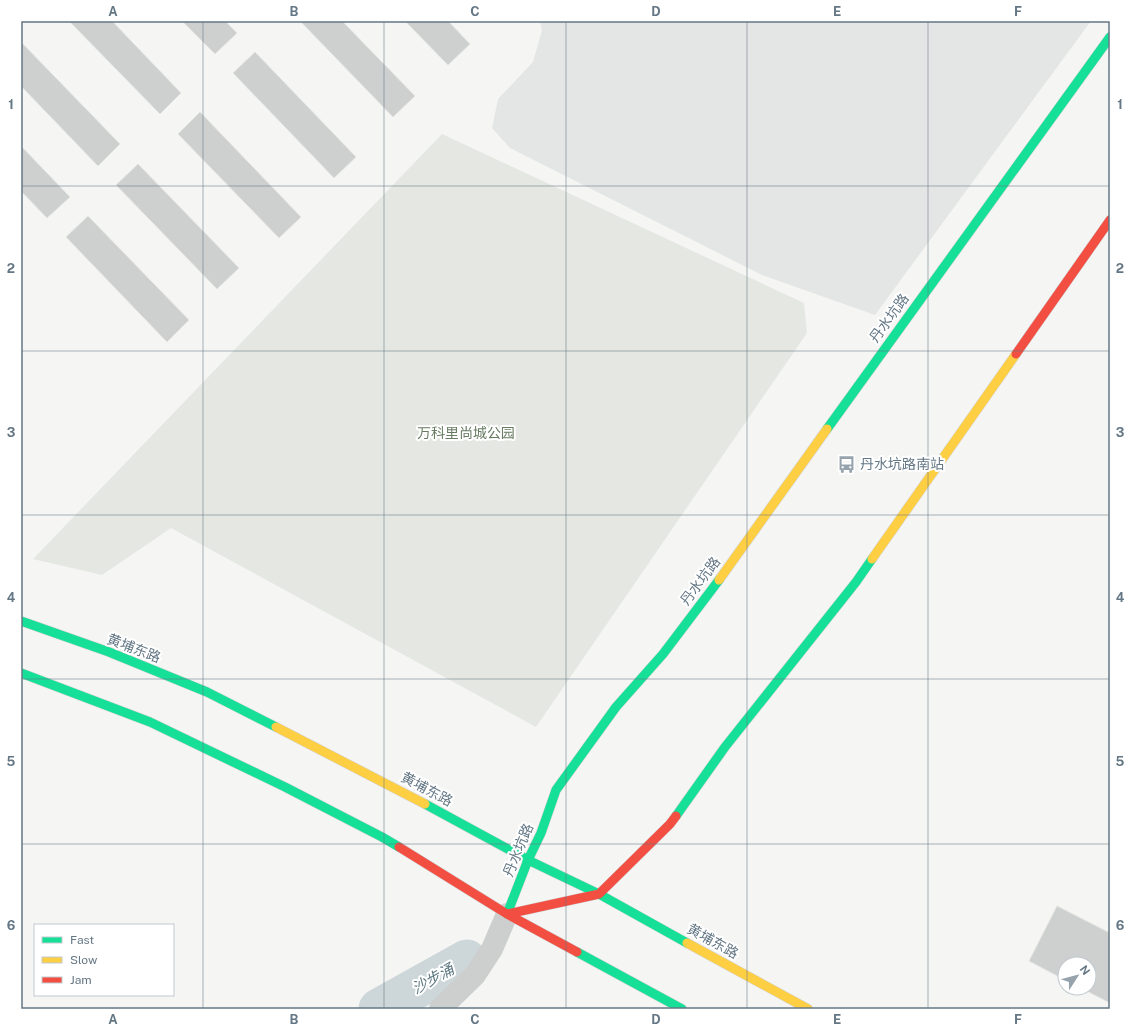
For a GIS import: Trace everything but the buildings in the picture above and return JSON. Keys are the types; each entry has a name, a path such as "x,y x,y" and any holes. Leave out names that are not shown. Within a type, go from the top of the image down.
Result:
{"main road":[{"name":"丹水坑路","path":"507,914 528,860 541,833 556,790 616,707 663,654 722,575 1110,37"},
{"path":"507,914 599,894 670,824 725,747 856,582 1110,220"},
{"name":"黄埔东路","path":"21,621 109,652 207,692 417,799 528,860 599,894 808,1009"},
{"path":"21,673 150,722 278,784 382,837 507,914 682,1009"}],"street":[{"path":"440,1009 475,974 492,949 507,914"}],"shaded area":[{"path":"540,21 1091,21 875,315 762,275 510,148 492,128 498,99 533,62 542,30"}],"green space":[{"name":"万科里尚城公园","path":"442,134 804,303 807,333 536,727 171,528 102,575 33,559"}],"waterway":[{"name":"沙步涌","path":"379,1009 467,960"}],"traffic: fast":[{"path":"827,429 1110,37"},
{"path":"676,816 725,747 856,582 872,559"},
{"path":"507,914 528,860 541,833 556,790 616,707 663,654 719,580"},
{"path":"21,621 109,652 207,692 276,727"},
{"path":"21,673 150,722 285,787 399,847"},
{"path":"425,804 528,860 599,894 687,943"},
{"path":"577,952 682,1009"}],"traffic: slow":[{"path":"872,559 1016,354"},
{"path":"719,580 827,429"},
{"path":"276,727 425,804"},
{"path":"687,943 808,1009"}],"traffic: jam":[{"path":"1016,354 1110,220"},
{"path":"507,914 599,894 670,824 676,816"},
{"path":"399,847 507,914 577,952"}],"place":[{"name":"丹水坑路南站","path":"847,464"}]}
